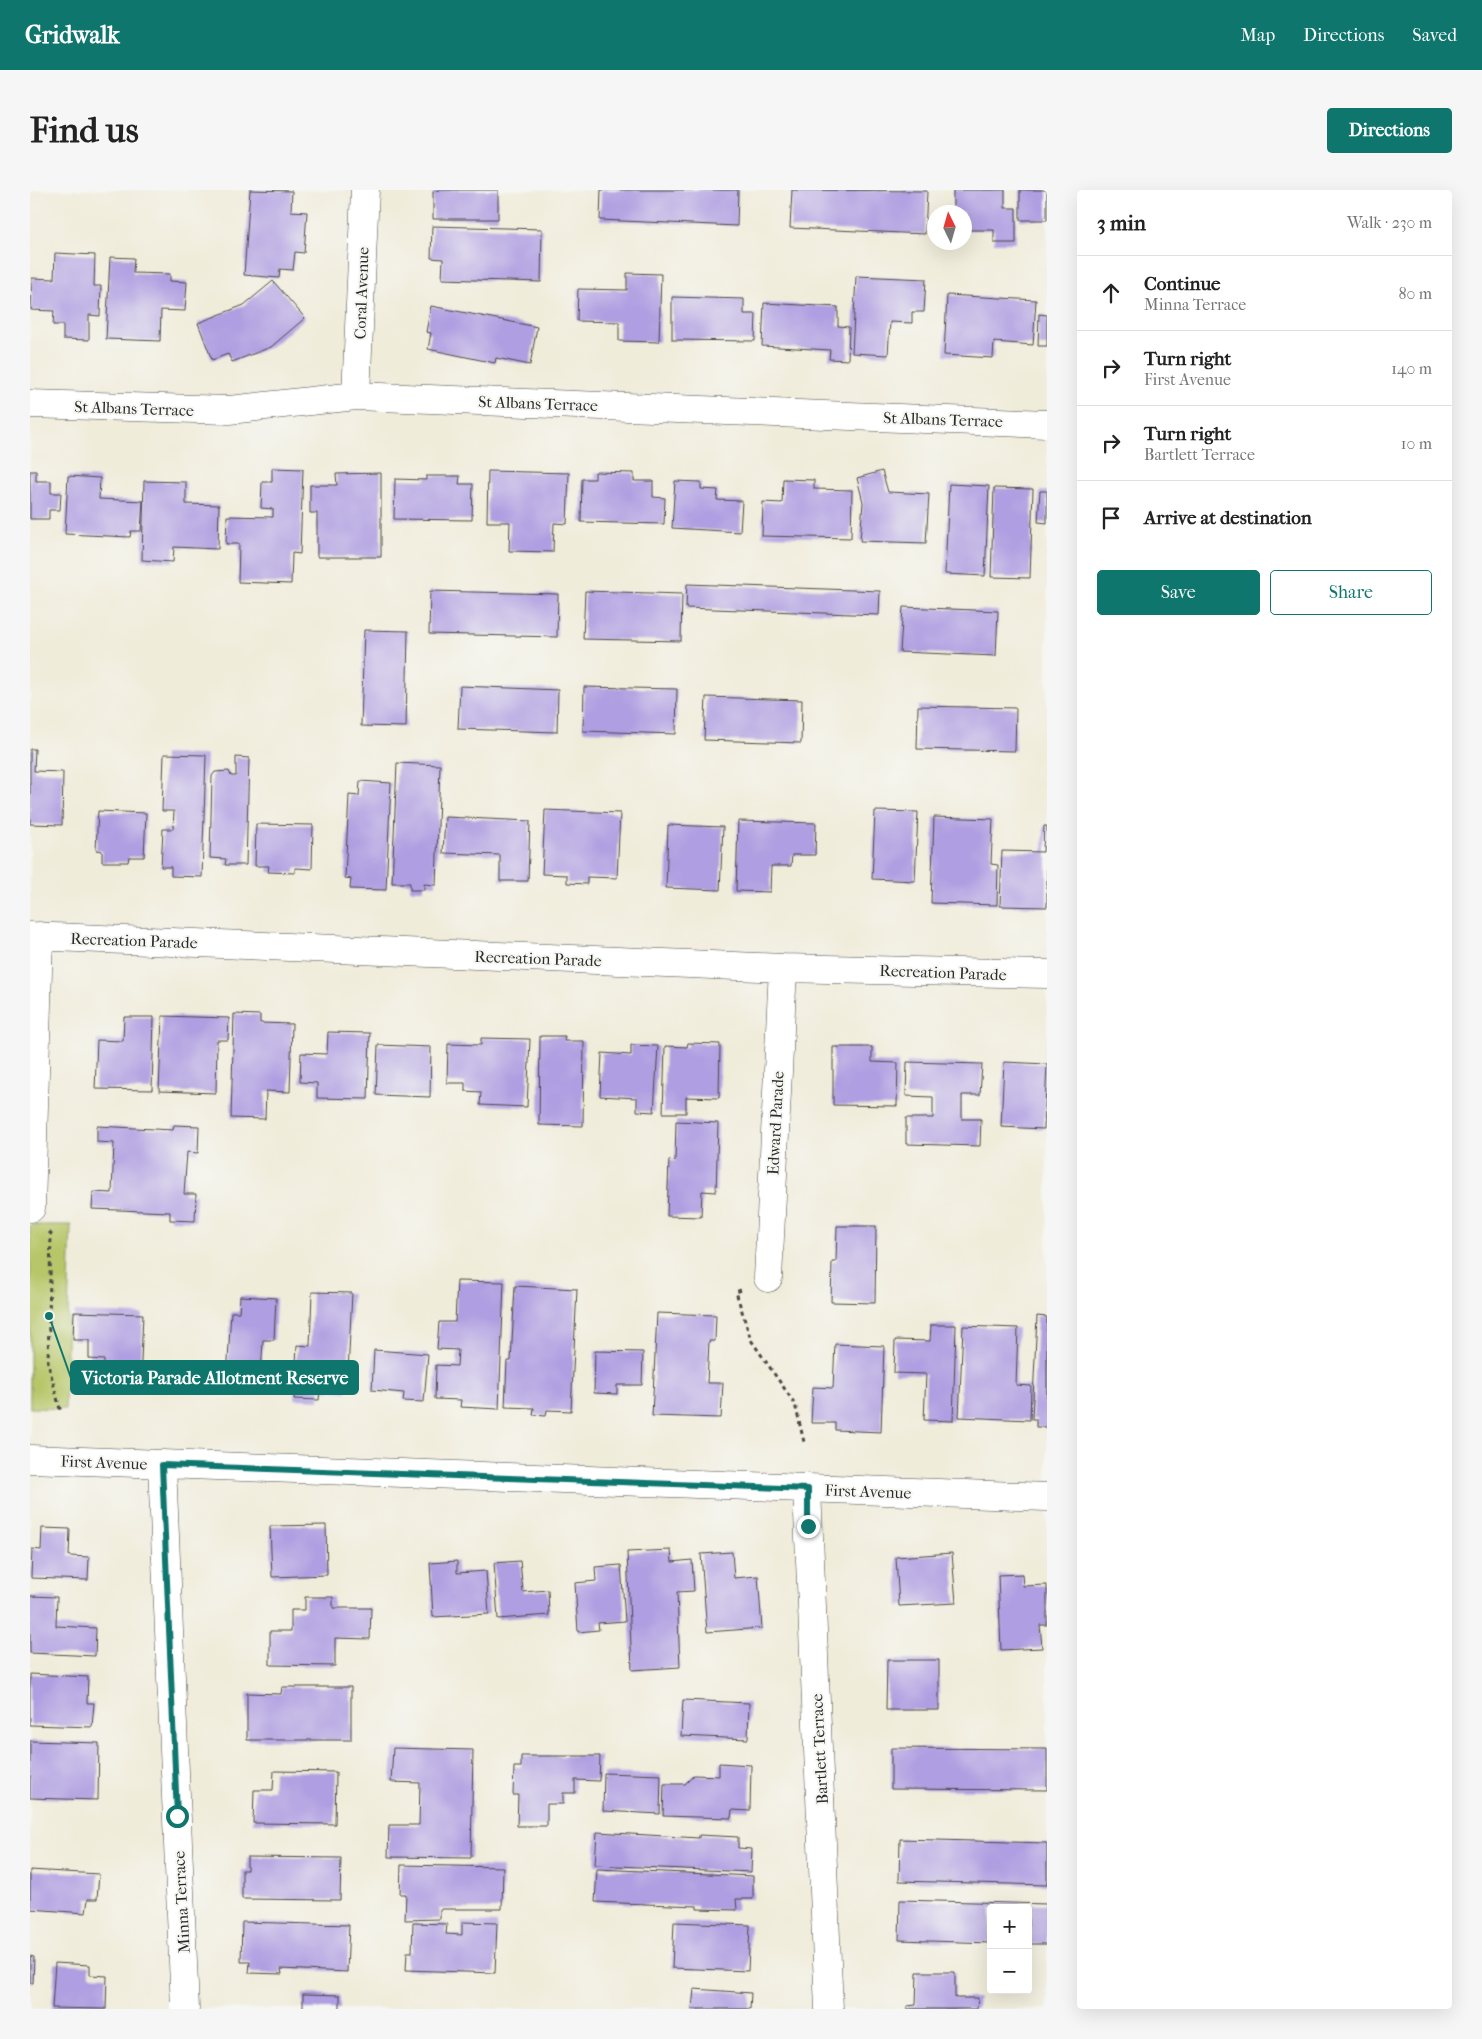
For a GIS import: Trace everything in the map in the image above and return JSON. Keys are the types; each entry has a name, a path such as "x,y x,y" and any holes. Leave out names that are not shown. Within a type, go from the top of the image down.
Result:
{"street":[{"name":"Coral Avenue","path":"356,396 365,190"},
{"name":"St Albans Terrace","path":"30,404 229,410 356,396 1047,424"},
{"name":"Recreation Parade","path":"34,936 783,968 1047,974"},
{"path":"31,1208 34,936"},
{"name":"Edward Parade","path":"768,1278 783,968"},
{"name":"First Avenue","path":"30,1459 1047,1497"},
{"name":"Minna Terrace","path":"162,1465 185,2009"},
{"name":"Bartlett Terrace","path":"808,1489 829,2009"}],"path":[{"path":"31,1208 51,1234 48,1364 61,1412"},
{"path":"768,1278 736,1292 751,1340 795,1404 804,1442"}],"green space":[{"path":"30,1225 71,1225 65,1409 30,1408"}],"building":[{"path":"250,190 292,191 291,211 307,212 304,253 295,252 293,270 280,269 279,278 244,275"},
{"path":"439,190 498,190 498,219 433,219 433,192"},
{"path":"601,190 738,190 737,226 600,220"},
{"path":"792,190 927,191 925,234 790,228"},
{"path":"953,190 1005,190 1005,208 1016,208 1016,243 994,243 994,230 972,230 972,205 953,205"},
{"path":"1020,190 1047,190 1047,220 1020,220"},
{"path":"432,226 542,229 541,282 442,279 443,259 431,258"},
{"path":"55,253 95,255 94,286 101,286 100,316 89,315 89,340 63,339 63,325 53,325 54,311 31,310 32,278 54,279"},
{"path":"110,257 134,258 133,273 170,274 170,281 187,282 185,311 161,310 160,341 106,339"},
{"path":"627,273 661,274 659,342 619,341 619,322 577,321 578,289 627,290"},
{"path":"856,276 926,279 924,312 912,312 912,323 890,322 888,355 852,353"},
{"path":"273,281 305,318 271,347 232,362 228,354 212,360 198,323 244,305"},
{"path":"947,295 1036,300 1033,345 994,342 993,358 944,355"},
{"path":"672,297 744,299 744,314 756,314 755,341 672,340"},
{"path":"764,303 838,307 838,326 849,327 848,360 829,359 830,350 762,346"},
{"path":"431,306 537,327 530,365 496,358 495,363 428,349 431,333 426,332"},
{"path":"1039,314 1047,315 1047,346 1038,346"},
{"path":"272,468 303,469 300,554 292,553 291,584 238,582 239,544 226,544 227,516 273,517 273,509 261,508 262,482 272,482"},
{"path":"30,471 36,471 36,481 51,481 51,493 61,493 60,510 49,510 49,519 30,519"},
{"path":"488,471 569,473 567,524 554,523 553,552 509,551 510,522 487,522"},
{"path":"882,471 888,492 929,494 926,543 860,541 863,502 857,478"},
{"path":"595,472 634,473 634,481 653,481 653,497 665,498 664,524 581,522 582,479 595,479"},
{"path":"381,473 381,557 317,557 317,513 310,513 310,485 337,485 336,474"},
{"path":"68,476 100,478 99,499 143,501 141,531 131,531 130,537 65,534"},
{"path":"426,476 460,476 459,484 473,484 472,520 394,519 395,479 426,480"},
{"path":"783,479 814,480 814,489 852,490 851,538 762,536 763,502 782,503"},
{"path":"144,481 186,482 186,504 219,505 218,549 174,547 173,562 142,560"},
{"path":"675,481 701,482 701,489 718,490 717,500 742,501 740,532 672,528"},
{"path":"949,484 989,486 985,576 945,574"},
{"path":"994,488 1033,489 1030,578 991,577"},
{"path":"1040,491 1047,491 1047,523 1038,522"},
{"path":"687,584 880,591 879,615 686,608"},
{"path":"430,591 558,594 557,637 429,634"},
{"path":"585,591 682,594 681,641 583,639"},
{"path":"903,607 998,611 996,656 900,652"},
{"path":"364,630 408,631 406,727 361,726"},
{"path":"460,686 558,690 557,732 458,729"},
{"path":"584,687 677,689 676,734 583,731"},
{"path":"706,697 802,700 801,743 704,740"},
{"path":"918,706 1016,708 1015,751 917,749"},
{"path":"30,749 35,749 34,771 63,772 62,825 30,824"},
{"path":"164,754 206,755 202,877 171,876 171,867 161,867 163,829 173,829 174,811 162,811"},
{"path":"236,757 249,758 246,865 225,865 226,859 210,858 212,776 215,772 229,771 231,776 236,776"},
{"path":"397,763 440,765 436,885 424,884 424,890 410,890 410,883 392,883"},
{"path":"360,781 391,783 386,890 350,889 351,879 345,878 349,795 359,796"},
{"path":"545,810 620,813 617,878 587,877 587,884 567,883 567,875 542,874"},
{"path":"98,811 146,813 144,857 129,857 128,862 102,862 102,851 96,850"},
{"path":"875,811 918,812 915,881 872,879"},
{"path":"445,817 530,821 528,881 500,881 500,855 443,853"},
{"path":"934,817 993,819 991,864 998,865 997,905 931,903"},
{"path":"738,821 816,823 815,855 792,855 791,866 771,866 770,892 736,891"},
{"path":"256,824 313,825 312,869 295,868 295,873 268,872 269,866 255,866"},
{"path":"668,825 723,827 720,890 666,888"},
{"path":"1044,826 1047,826 1047,907 1000,906 1002,851 1043,852"},
{"path":"234,1014 260,1015 260,1023 292,1024 290,1092 266,1091 265,1119 231,1118"},
{"path":"162,1016 229,1018 228,1040 217,1040 216,1093 159,1091"},
{"path":"124,1017 154,1017 152,1090 95,1089 97,1040 123,1041"},
{"path":"328,1032 370,1033 368,1099 317,1098 317,1083 300,1082 301,1053 327,1054"},
{"path":"540,1036 565,1036 564,1041 584,1041 583,1126 539,1125"},
{"path":"481,1038 530,1039 527,1107 480,1105 481,1092 465,1091 465,1083 447,1083 448,1044 481,1045"},
{"path":"688,1043 720,1044 719,1098 686,1097 686,1113 663,1113 665,1046 687,1047"},
{"path":"378,1045 431,1047 430,1097 376,1095"},
{"path":"631,1045 658,1046 654,1112 637,1111 637,1098 600,1096 602,1053 631,1055"},
{"path":"833,1047 872,1047 872,1062 898,1063 897,1106 833,1105"},
{"path":"907,1062 982,1064 980,1095 962,1095 962,1119 981,1119 980,1146 906,1144 906,1118 933,1118 933,1097 906,1096"},
{"path":"1004,1062 1047,1064 1044,1129 1001,1127"},
{"path":"676,1121 718,1123 716,1192 702,1191 701,1217 667,1216 669,1160 675,1161"},
{"path":"174,1125 199,1126 198,1153 187,1152 184,1194 196,1194 195,1221 170,1220 170,1212 92,1209 93,1192 112,1193 114,1143 97,1142 97,1126 173,1130"},
{"path":"837,1226 876,1226 875,1303 831,1302 832,1262 836,1262"},
{"path":"457,1281 504,1282 499,1409 460,1407 461,1400 435,1399 436,1365 457,1366 458,1350 437,1349 439,1322 455,1322"},
{"path":"515,1286 577,1289 571,1411 547,1410 546,1416 533,1415 534,1408 505,1407 507,1361 511,1361"},
{"path":"312,1292 352,1293 347,1392 320,1390 319,1400 294,1399 297,1345 310,1346"},
{"path":"240,1296 276,1298 274,1340 263,1340 260,1394 226,1392 231,1312 239,1312"},
{"path":"74,1312 143,1314 140,1386 112,1386 112,1366 104,1366 104,1360 89,1359 89,1340 73,1340"},
{"path":"657,1313 716,1315 715,1341 709,1341 707,1383 723,1383 721,1418 652,1416"},
{"path":"1037,1316 1047,1317 1047,1427 1036,1427 1036,1419 1032,1419"},
{"path":"931,1325 956,1325 953,1421 924,1420 926,1374 894,1373 895,1340 930,1341"},
{"path":"963,1326 1018,1328 1016,1385 1031,1386 1030,1420 959,1417"},
{"path":"835,1344 884,1346 881,1432 835,1430 835,1423 811,1423 813,1387 833,1388"},
{"path":"374,1350 428,1354 424,1402 403,1401 404,1393 372,1390"},
{"path":"595,1351 643,1352 642,1385 617,1385 617,1394 594,1393"},
{"path":"326,1525 327,1575 272,1577 270,1526"},
{"path":"42,1528 70,1529 69,1556 89,1557 88,1580 31,1578 32,1549 41,1550"},
{"path":"671,1550 672,1562 692,1560 694,1591 677,1592 680,1667 632,1670 627,1552"},
{"path":"732,1552 734,1578 758,1576 762,1628 707,1632 701,1554"},
{"path":"952,1553 956,1603 899,1606 896,1557"},
{"path":"457,1561 457,1573 486,1571 489,1614 433,1617 430,1563"},
{"path":"520,1561 523,1592 548,1590 549,1615 498,1619 494,1563"},
{"path":"621,1565 625,1621 598,1623 599,1630 578,1632 575,1583 596,1581 595,1567"},
{"path":"1022,1574 1023,1586 1047,1585 1047,1625 1040,1625 1042,1648 1001,1650 998,1575"},
{"path":"30,1596 57,1597 56,1626 96,1628 95,1656 30,1653"},
{"path":"305,1597 333,1597 333,1608 371,1608 370,1639 335,1638 335,1666 270,1665 270,1631 291,1631 291,1610 305,1610"},
{"path":"887,1660 939,1660 939,1710 886,1710"},
{"path":"30,1674 88,1677 87,1703 94,1703 92,1727 30,1725"},
{"path":"282,1687 351,1687 351,1740 247,1740 247,1693 281,1694"},
{"path":"683,1700 749,1703 748,1739 681,1736"},
{"path":"30,1741 99,1743 98,1800 30,1798"},
{"path":"393,1748 473,1750 471,1858 388,1857 389,1825 419,1825 420,1783 391,1782"},
{"path":"891,1748 1047,1749 1047,1790 891,1789"},
{"path":"521,1756 600,1756 599,1781 575,1780 575,1793 563,1793 563,1804 547,1804 547,1826 517,1826 518,1795 513,1795 514,1767 521,1767"},
{"path":"719,1763 751,1765 750,1811 732,1810 731,1818 663,1816 664,1784 685,1784 694,1775 719,1776"},
{"path":"274,1771 336,1772 335,1824 253,1823 254,1790 273,1790"},
{"path":"604,1773 661,1775 660,1814 603,1811"},
{"path":"597,1832 699,1838 699,1835 738,1837 738,1848 752,1849 751,1872 595,1865"},
{"path":"900,1839 1047,1843 1047,1885 899,1881"},
{"path":"247,1857 341,1858 340,1900 242,1899 242,1870 247,1870"},
{"path":"401,1865 503,1867 502,1909 440,1909 440,1919 405,1920 406,1894 400,1894"},
{"path":"597,1869 753,1876 753,1899 736,1899 737,1910 697,1909 697,1906 595,1902"},
{"path":"30,1870 99,1874 97,1899 88,1899 86,1913 30,1909"},
{"path":"900,1900 1047,1904 1047,1944 1032,1944 1032,1904 987,1904 987,1943 899,1940"},
{"path":"242,1922 349,1925 347,1972 281,1969 282,1974 249,1973 250,1962 241,1962"},
{"path":"462,1922 497,1923 495,1973 406,1970 407,1952 412,1952 413,1923 447,1924 446,1934 462,1935"},
{"path":"674,1922 750,1925 748,1971 672,1968"},
{"path":"30,1956 34,1957 33,1983 30,1983"},
{"path":"55,1963 90,1965 90,1975 107,1976 106,2009 52,2008"},
{"path":"917,1972 955,1972 955,1998 978,1998 977,2009 907,2009 907,2006 916,2005"},
{"path":"694,1989 751,1993 750,2009 692,2009"},
{"path":"303,1994 340,1995 340,2009 303,2009"}],"place":[{"name":"Victoria Parade Allotment Reserve","path":"49,1316"}],"route":[{"path":"177,1816 162,1465 808,1489 808,1526"}]}
